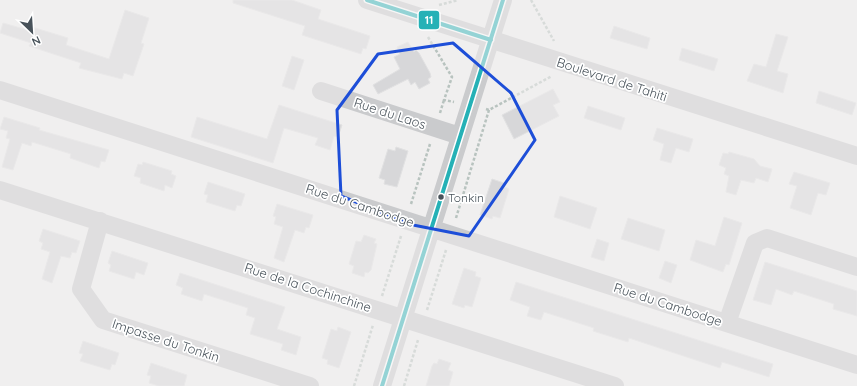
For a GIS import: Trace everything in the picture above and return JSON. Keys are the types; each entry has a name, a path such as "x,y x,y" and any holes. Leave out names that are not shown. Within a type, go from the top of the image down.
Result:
{"street":[{"name":"Boulevard de Tahiti","path":"367,0 857,156"},
{"path":"382,386 503,0"},
{"name":"Rue du Cambodge","path":"0,90 857,365"},
{"name":"Rue du Laos","path":"321,91 460,136"},
{"name":"Rue de la Cochinchine","path":"0,190 378,309 615,386"},
{"name":"Impasse du Tonkin","path":"100,221 81,290 103,320 310,386"},
{"path":"727,323 755,243 767,238 857,267"}],"path":[{"path":"434,3 439,5 458,0"},
{"path":"531,0 553,40 565,45 560,62"},
{"path":"354,386 444,100"}],"highlighted area":[{"path":"453,43 511,93 535,140 469,236 413,225 341,196 337,110 378,54"}],"building":[{"path":"233,0 292,0 321,10 318,19 370,36 366,49 363,48 361,54 302,35 305,26 233,3"},
{"path":"125,10 149,18 141,43 144,44 133,76 124,73 122,79 79,68 81,63 29,46 31,43 0,33 3,23 31,31 32,27 68,38 66,45 109,59"},
{"path":"614,26 650,38 647,49 610,38"},
{"path":"776,34 788,37 777,71 788,74 783,93 747,81 754,64 766,67"},
{"path":"408,42 414,52 416,50 419,53 430,73 431,77 428,79 430,83 419,89 415,82 411,85 408,79 378,94 373,85 400,69 394,57 400,54 397,47"},
{"path":"682,48 718,59 714,71 679,60"},
{"path":"292,56 304,60 294,90 282,86"},
{"path":"553,89 560,102 553,105 559,116 514,139 502,115"},
{"path":"819,91 856,103 852,115 816,103"},
{"path":"279,105 342,125 338,137 334,136 330,150 315,145 318,138 284,128 273,163 191,137 197,117 267,139"},
{"path":"588,106 625,118 621,130 584,118"},
{"path":"4,117 40,128 39,130 109,150 105,162 101,161 99,168 70,158 71,154 32,142 31,146 22,143 13,170 2,167 10,139 6,138 8,131 0,129"},
{"path":"657,128 693,139 689,152 676,148 671,163 660,160 664,144 653,140"},
{"path":"396,147 408,151 397,187 384,184 385,180 379,178 388,149 395,151"},
{"path":"729,152 754,159 760,166 772,169 768,182 756,178 754,183 741,180 736,195 726,192 729,176 724,174 726,168 719,165 723,153 728,154"},
{"path":"143,162 172,171 171,174 176,176 172,188 165,185 164,191 140,183 141,178 134,176 138,164 142,165"},
{"path":"794,172 830,183 826,195 818,193 811,215 790,208 797,186 789,184"},
{"path":"492,179 504,183 503,186 509,189 500,218 493,216 492,219 480,215"},
{"path":"208,182 245,194 241,206 237,205 235,211 206,202 208,195 204,194"},
{"path":"560,196 597,208 590,229 554,217"},
{"path":"277,204 313,215 309,228 306,227 304,233 295,230 284,262 274,258 283,227 274,224 276,217 273,216"},
{"path":"724,217 742,223 729,265 726,264 723,272 690,260 696,240 715,246"},
{"path":"628,218 665,230 659,251 621,239"},
{"path":"43,229 80,241 76,253 72,252 70,258 61,256 52,283 42,279 50,252 41,249 43,243 39,241"},
{"path":"364,235 376,239 374,243 377,244 371,270 368,273 365,272 364,277 352,273 354,266 349,264 356,241 361,242"},
{"path":"597,239 609,243 604,261 591,257"},
{"path":"112,251 148,263 144,275 136,272 134,279 109,271 111,265 108,263"},
{"path":"665,261 677,265 671,283 659,278"},
{"path":"765,262 857,291 857,316 833,309 834,304 794,291 792,295 776,289 771,305 753,300"},
{"path":"464,268 476,272 475,276 481,278 472,307 465,305 464,308 452,304"},
{"path":"180,273 285,307 277,329 301,337 296,355 281,350 283,344 250,334 255,318 246,315 248,308 204,294 202,301 181,294 183,288 176,285"},
{"path":"516,282 773,364 769,377 722,362 720,368 629,338 628,342 593,331 594,328 544,312 541,320 527,316 530,307 510,300"},
{"path":"338,327 351,332 339,368 327,364 328,360 322,358 331,329 337,331"},
{"path":"83,341 119,353 115,365 112,364 110,370 80,361 83,354 79,353"},
{"path":"439,359 451,363 448,370 453,372 449,386 426,386 432,366 434,363 437,364"},
{"path":"151,363 187,375 184,386 159,386 149,383 151,376 147,375"}],"transit line":[{"name":"11","path":"367,0 491,40"},
{"name":"11","path":"382,386 503,0"}],"place":[{"name":"Tonkin","path":"441,197"}]}
